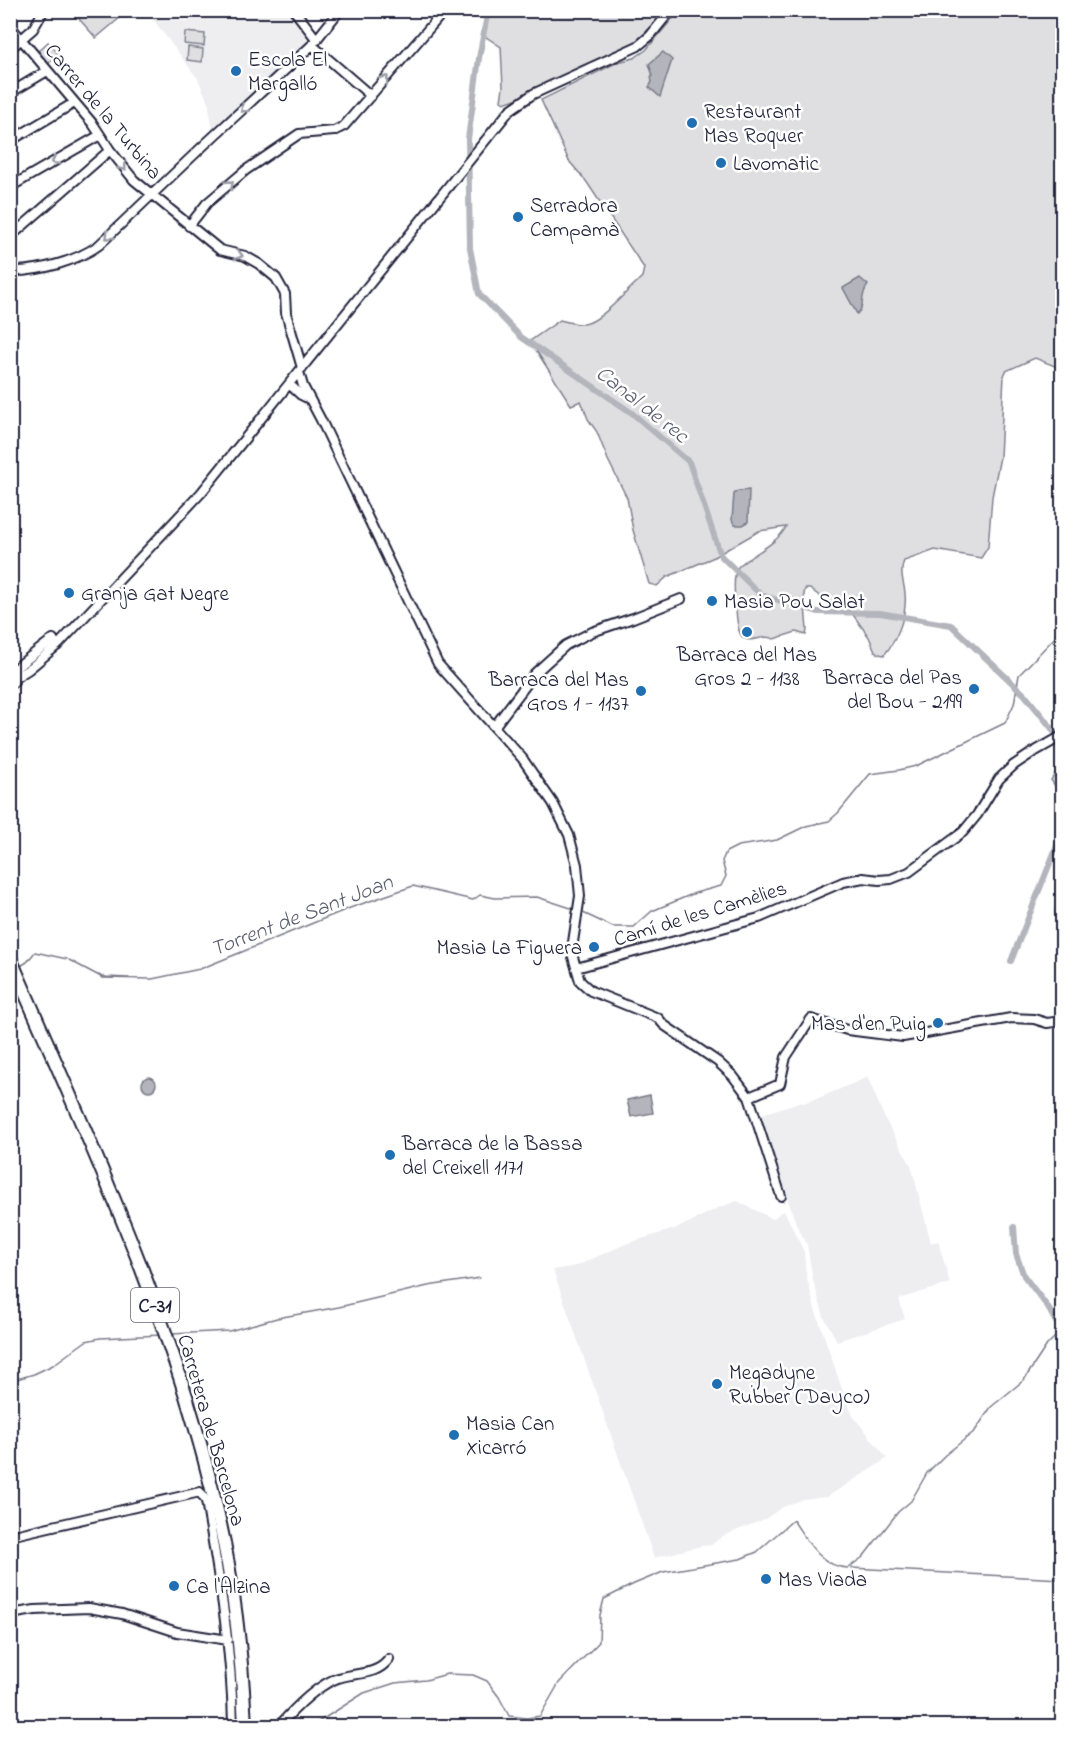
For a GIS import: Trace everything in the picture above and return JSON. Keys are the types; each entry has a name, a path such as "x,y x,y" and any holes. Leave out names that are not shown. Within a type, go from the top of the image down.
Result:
{"highway":[{"name":"Carretera de Barcelona","path":"14,966 108,1188 177,1368 219,1516 238,1635 244,1726"}],"street":[{"path":"10,49 16,36 33,29 44,10"},
{"path":"294,10 314,43 370,96"},
{"path":"10,271 49,266 87,254 99,245 314,43 340,10"},
{"path":"189,226 207,203 246,170 298,134 334,131 344,126 445,10"},
{"path":"11,680 29,669 57,646 201,493 510,110 520,101 546,88 638,46 650,36 671,10"},
{"name":"Carrer de la Turbina","path":"10,26 16,36 93,124 134,180 220,250 245,256 276,278 285,294 286,313 303,386 438,664 522,758 553,803 569,835 577,866 580,896 573,942 576,968"},
{"path":"10,93 47,71"},
{"path":"10,141 74,103"},
{"path":"10,187 100,135"},
{"path":"10,237 110,150"},
{"path":"289,384 295,383 303,386"},
{"path":"289,384 301,395"},
{"path":"280,396 295,393 310,400"},
{"path":"494,727 535,672 566,645 592,632 681,599"},
{"path":"11,680 13,670 52,639 57,646"},
{"name":"Camí de les Camèlies","path":"576,968 759,918 843,882 863,878 891,879 909,872 963,832 999,779 1014,765 1062,736"},
{"path":"576,968 580,981 591,991 658,1018 664,1025 718,1062 733,1076 749,1097 781,1196"},
{"path":"749,1097 780,1084 786,1058 811,1019 847,1030 903,1037 1011,1018 1034,1019 1047,1023 1062,1021"},
{"path":"10,1536 200,1491 206,1501 228,1640 233,1726"},
{"path":"10,1614 35,1610 89,1608 122,1614 177,1632 228,1640"},
{"path":"279,1726 292,1711 334,1679 366,1674 385,1665 389,1659"}],"shaded area":[{"path":"72,11 115,11 121,17 96,38"},
{"name":"Escola El Margalló","path":"230,11 287,11 312,41 213,130 208,102 198,79 152,18 187,21"},
{"path":"487,11 668,11 632,45 580,67 524,96 504,103 501,101 503,87 501,47 483,35"},
{"path":"679,11 1062,11 1062,369 1035,358 1006,371 1000,457 992,497 988,547 981,558 935,550 904,561 903,618 893,642 884,655 875,651 869,637 849,609 832,605 810,589 805,589 804,594 806,635 796,632 774,639 767,637 750,640 741,636 735,595 735,573 739,566 775,540 786,527 759,531 712,558 667,577 657,586 649,584 633,530 627,498 597,432 588,419 581,401 571,405 530,341 560,320 581,324 594,320 642,277 644,268 586,181 569,161 541,100 618,62 634,58 646,50"},
{"path":"185,32 205,34 204,46 184,44"},
{"path":"48,42 59,54 48,64 37,52"},
{"path":"188,47 203,49 202,62 187,60"},
{"path":"663,52 672,60 660,97 649,87 653,76 649,64"},
{"path":"860,278 868,285 857,314 843,288"},
{"path":"749,490 748,522 735,525 732,520 734,494 738,491"},
{"path":"1062,763 1062,796 1051,780"},
{"path":"1062,880 1062,933 1057,929 1055,911"},
{"path":"867,1076 886,1121 911,1165 931,1243 938,1241 950,1283 899,1299 905,1319 837,1341 824,1317 813,1280 807,1245 796,1224 759,1115 821,1097"},
{"path":"149,1077 154,1079 156,1084 154,1089 149,1091 144,1089 142,1084 144,1079"},
{"path":"650,1095 653,1113 631,1117 627,1100"},
{"path":"737,1201 773,1219 782,1211 785,1212 804,1252 806,1274 814,1306 853,1416 887,1458 827,1497 803,1499 781,1508 765,1519 723,1536 711,1545 654,1558 553,1270 576,1266 628,1243 678,1228"}],"waterway":[{"name":"Canal de rec","path":"488,10 468,139 470,248 479,294 521,337 632,413 689,462 721,556 761,595 818,612 880,613 951,625 1025,695 1054,731 1062,752"},
{"name":"Torrent de Sant Joan","path":"581,912 613,927 634,927 652,911 695,893 721,886 726,876 722,861 726,852 738,846 777,840 806,826 829,821 870,774 916,766 1005,723 1014,704 1019,675 1062,630"},
{"name":"Canal de rec","path":"1011,961 1062,833"},
{"name":"Torrent de Sant Joan","path":"69,960 103,978 152,979 200,969 350,908 413,886 473,900 480,895 495,898 537,897 574,909"},
{"name":"Torrent de Sant Joan","path":"19,967 27,962 35,952 67,959"},
{"name":"Torrent de Sant Joan","path":"98,975 129,978"},
{"name":"Canal de rec","path":"1014,1227 1016,1254 1024,1276 1062,1329"},
{"path":"172,1334 229,1331 277,1318 339,1307 428,1286 480,1278"},
{"path":"312,1726 364,1693 395,1683 426,1680 447,1674 473,1675 487,1681 509,1716 527,1718 540,1716 559,1683 599,1642 600,1615 604,1599 663,1572 740,1559 757,1552 793,1520 809,1544 822,1558 838,1567 848,1568 863,1557 898,1512 911,1501 927,1473 975,1431 991,1407 1024,1380 1047,1345 1062,1330"},
{"path":"10,1381 34,1374 53,1365 86,1341 100,1338 161,1335"},
{"path":"851,1568 1062,1579"}],"place":[{"name":"Escola El Margalló","path":"236,71"},
{"name":"Restaurant Mas Roquer","path":"692,123"},
{"name":"Lavomatic","path":"721,163"},
{"name":"Serradora Campamà","path":"518,217"},
{"name":"Granja Gat Negre","path":"69,593"},
{"name":"Masia Pou Salat","path":"712,601"},
{"name":"Barraca del Mas Gros 2 - 1138","path":"747,632"},
{"name":"Barraca del Pas del Bou - 2199","path":"974,689"},
{"name":"Barraca del Mas Gros 1 - 1137","path":"641,691"},
{"name":"Masia La Figuera","path":"594,947"},
{"name":"Mas d'en Puig","path":"938,1023"},
{"name":"Barraca de la Bassa del Creixell 1171","path":"390,1155"},
{"name":"Megadyne Rubber (Dayco)","path":"717,1384"},
{"name":"Masia Can Xicarró","path":"454,1435"},
{"name":"Mas Viada","path":"766,1579"},
{"name":"Ca l'Alzina","path":"174,1586"}]}
